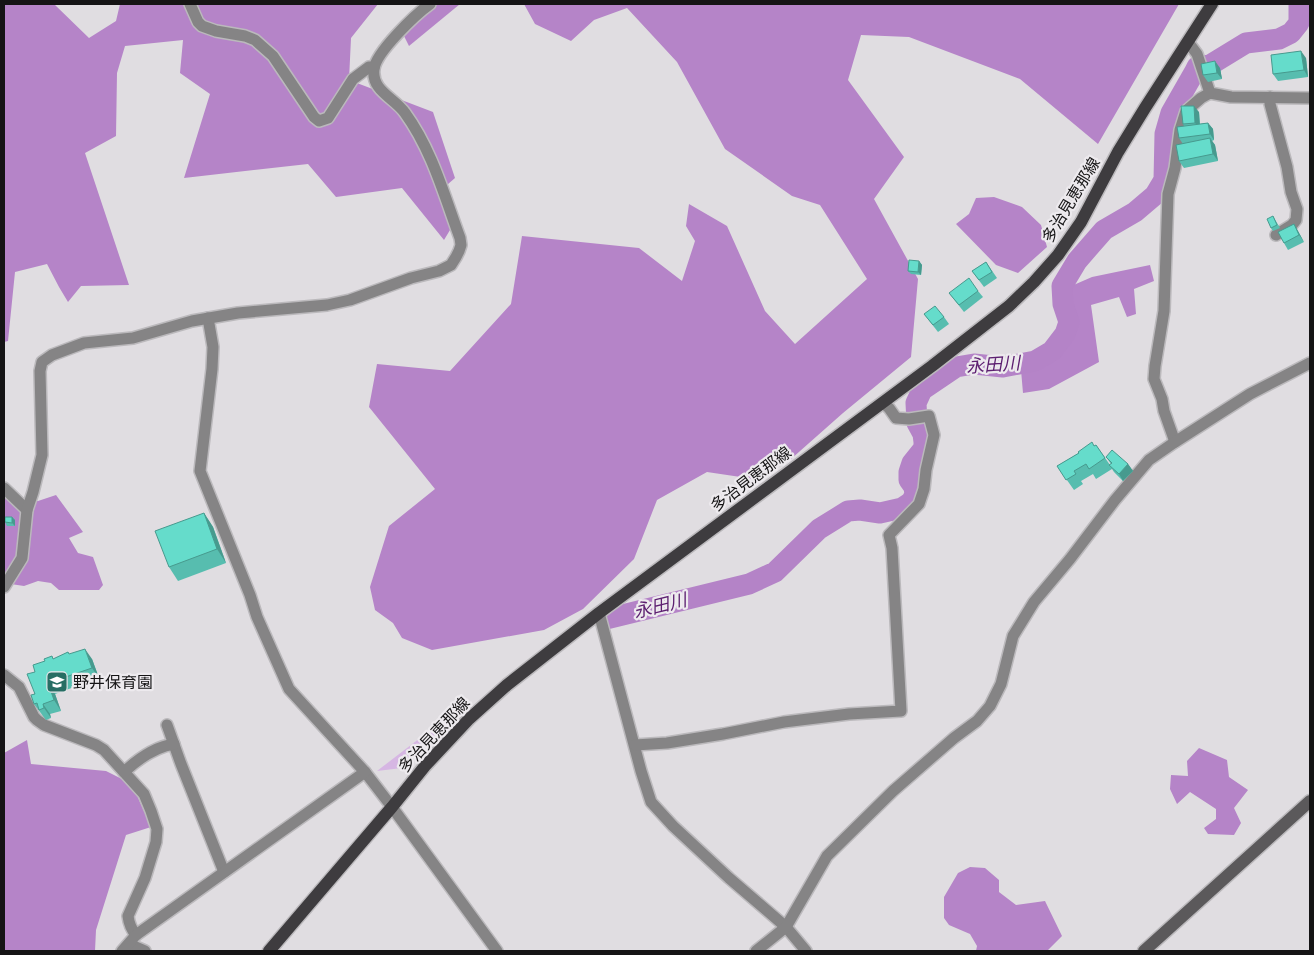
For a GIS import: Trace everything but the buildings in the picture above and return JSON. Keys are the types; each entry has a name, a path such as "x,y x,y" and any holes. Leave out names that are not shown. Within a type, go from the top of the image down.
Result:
{"main road":[{"name":"多治見恵那線","path":"269,951 425,766 477,711 507,685 599,614 1009,306 1034,282 1058,255 1081,222 1118,152 1188,42 1207,6"}],"street":[{"path":"190,4 198,22 202,26 216,31 245,36 254,40 273,56 314,117 319,121 328,118 353,79 369,67 374,68"},
{"path":"4,587 22,558 27,510 42,456 40,371 42,362 52,355 84,344 133,338 192,321 238,313 327,305 350,300 451,265 460,245 460,238 425,145 404,110 383,92 374,80 376,60 385,48 430,4"},
{"path":"1188,42 1197,54 1210,93"},
{"path":"1175,442 1154,379 1164,311 1168,194 1175,168 1180,130 1186,111 1210,93 1231,97 1310,98"},
{"path":"1270,97 1270,104 1287,167 1291,192 1297,209 1296,220 1292,225 1276,235"},
{"path":"208,318 213,348 212,369 200,471 257,617 289,689 365,772 497,951"},
{"path":"756,951 786,927 827,856 892,791 977,721 990,706 1001,684 1013,636 1034,602 1070,559 1114,500 1149,460 1250,394 1310,363"},
{"path":"635,745 667,743 821,717 902,711 892,548 888,535 919,504 924,489 934,435 929,416 909,420 896,418 889,408 882,403"},
{"path":"4,488 27,510"},
{"path":"599,614 651,802 673,826 728,878 786,927 806,951"},
{"path":"4,676 19,688 37,720 44,725 96,745 104,750 144,794 152,811 158,829 156,842 145,878 128,916 131,930 129,943"},
{"path":"167,726 224,872"},
{"path":"124,772 148,753 174,744"},
{"path":"129,943 224,872 365,772"},
{"path":"1144,951 1310,800"},
{"path":"129,943 145,951"}],"shaded area":[{"path":"4,4 54,4 89,38 116,21 120,4 378,4 351,38 349,80 433,112 455,178 440,191 453,225 444,240 402,188 336,197 308,164 184,178 210,94 180,73 183,40 125,46 117,73 116,136 85,153 129,285 81,286 68,302 47,264 15,272 8,341 4,342"},
{"path":"435,4 460,4 409,46 403,34"},
{"path":"524,4 1179,4 1098,144 1020,79 909,37 861,35 848,80 904,157 874,199 918,279 911,357 791,459 754,479 707,472 657,500 634,559 583,609 544,630 432,650 402,638 393,623 375,610 370,587 389,526 435,489 369,407 377,364 450,371 511,304 522,236 639,248 682,281 695,241 686,226 689,204 727,226 765,311 795,344 867,279 820,205 792,196 725,149 677,62 627,8 594,20 571,41 535,24"},
{"path":"994,197 1022,207 1041,225 1047,247 1018,273 996,265 956,224 969,214 976,198"},
{"path":"1150,265 1154,281 1134,289 1136,314 1127,317 1119,297 1091,305 1099,362 1049,389 1023,393 1021,370 1056,356 1068,341 1076,321 1069,287 1092,277"},
{"path":"4,495 14,503 38,501 56,495 83,532 69,538 78,553 93,557 103,585 99,590 59,590 51,583 38,581 24,586 4,583"},
{"path":"458,711 402,768 377,771 437,725"},
{"path":"27,740 31,764 106,771 132,784 151,827 126,835 96,930 95,951 4,951 4,753"},
{"path":"1199,748 1227,760 1229,777 1248,790 1234,808 1241,823 1234,835 1208,834 1204,828 1216,819 1216,809 1190,792 1177,804 1170,789 1171,775 1188,776 1187,761"},
{"path":"970,867 985,868 999,880 999,892 1016,905 1045,901 1062,936 1047,951 976,951 977,946 970,934 949,925 944,918 944,897 958,873"}],"waterway":[{"name":"永田川","path":"606,619 749,584 775,572 819,529 848,511 860,510 880,513 902,508 911,502 915,495 914,487 909,480 909,472 912,463 924,448 923,434 917,423 916,403 922,390 956,367 974,364 1003,367 1035,361 1052,351 1065,334 1069,322 1063,304 1062,286 1077,261 1104,230 1135,212 1155,195 1164,180 1165,134 1171,113 1197,67 1210,65 1246,43 1279,39 1291,33 1299,23 1299,4"}],"place":[{"name":"野井保育園","path":"57,682"}]}
